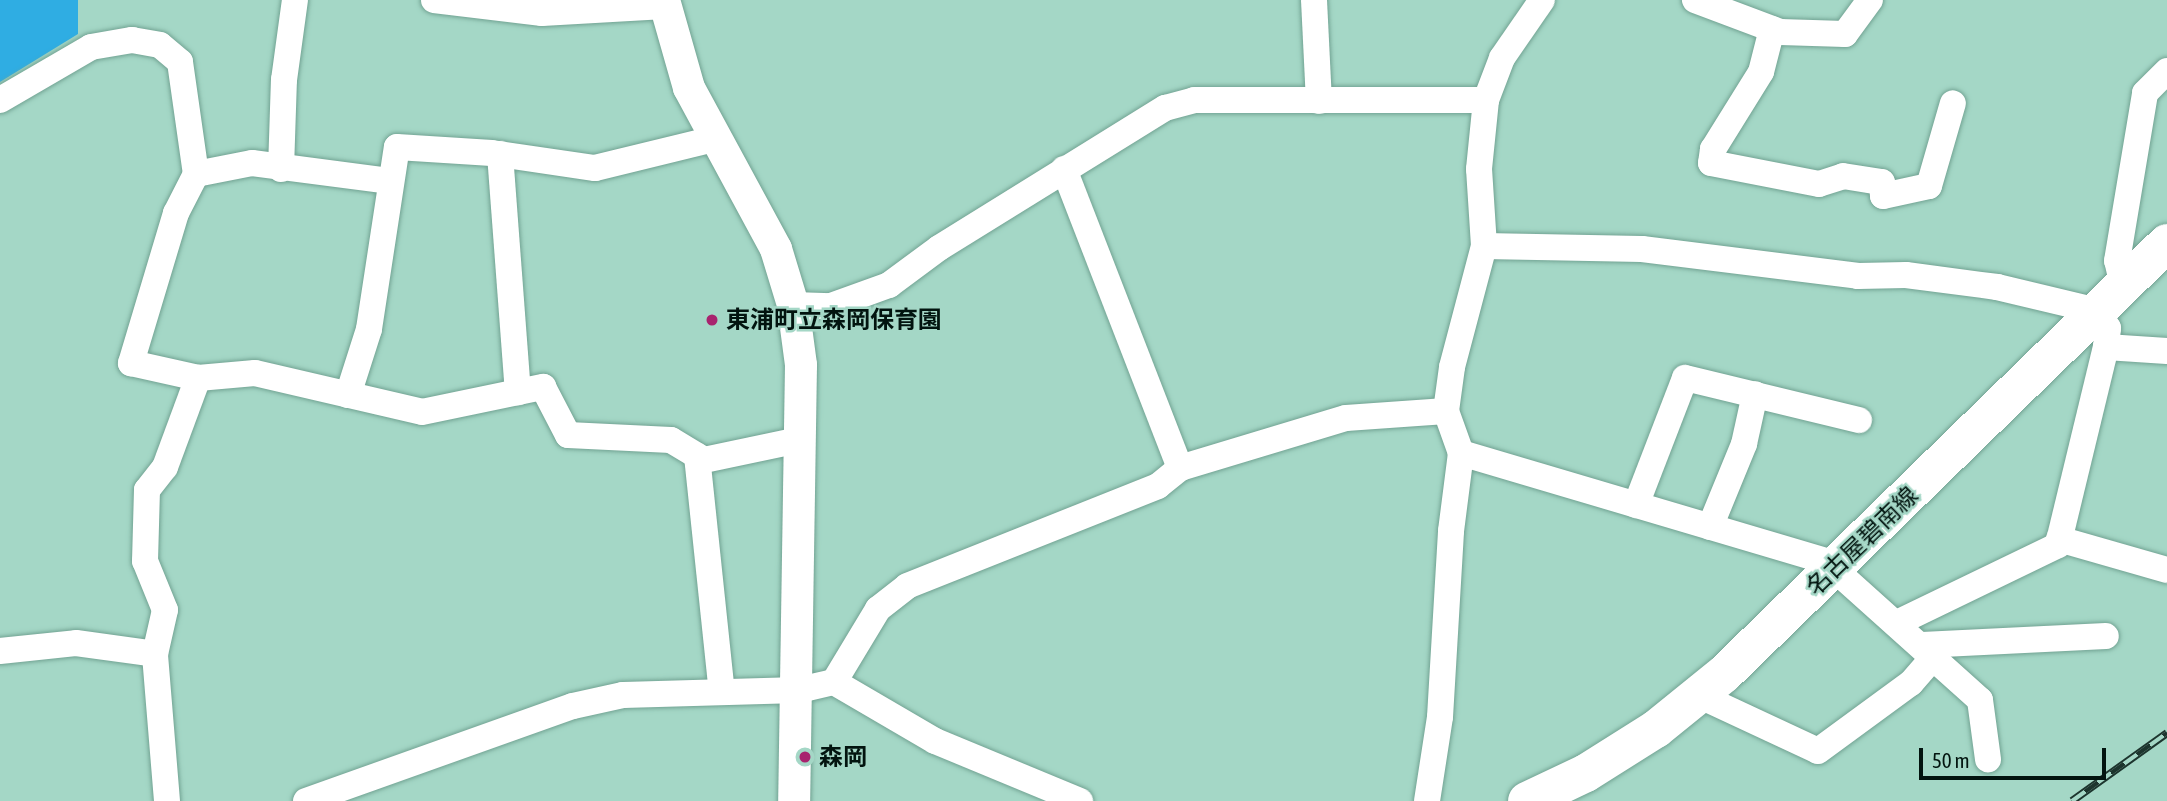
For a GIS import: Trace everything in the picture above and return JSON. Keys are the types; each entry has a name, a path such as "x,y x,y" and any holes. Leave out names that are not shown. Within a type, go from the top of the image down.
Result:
{"main road":[{"name":"名古屋碧南線","path":"1527,801 1586,773 1698,695 2109,315 2167,243"}],"street":[{"path":"281,169 284,80 295,0"},
{"path":"434,0 542,13 665,3 689,88 776,249 793,305 801,365 799,690 794,801"},
{"path":"1314,0 1319,102"},
{"path":"1427,801 1440,716 1451,531 1461,453 1446,411 1452,367 1484,246 1479,170 1486,100 1502,58 1542,0"},
{"path":"1695,0 1745,9 1772,29 1845,34 1870,0"},
{"path":"1772,29 1761,72 1713,149 1710,163 1819,184 1843,176 1882,182 1883,196 1929,186 1953,103"},
{"path":"0,100 91,47 132,40 160,45 180,62 196,174 176,213 131,363 198,378 255,373 422,412 543,387 568,435 671,440 697,456 728,458 799,440"},
{"path":"1897,623 2058,545 2109,315 2145,93 2167,71"},
{"path":"793,305 831,306 889,285 1063,169 1165,108 1194,100 1486,100"},
{"path":"348,395 369,329 397,147 500,154 595,168 718,138"},
{"path":"500,154 518,392"},
{"path":"196,174 251,163 281,169 391,181"},
{"path":"1063,169 1180,468"},
{"path":"1484,246 1642,249 1858,276 1906,275 1997,287 2109,315 2167,351"},
{"path":"167,801 155,654 165,610 145,561 147,490 165,467 198,378"},
{"path":"1636,505 1685,378 1859,419"},
{"path":"1710,527 1744,444 1755,394"},
{"path":"834,682 878,609 907,586 1158,486 1180,468 1346,418 1446,411"},
{"path":"1461,453 1836,567 1980,701 1988,759"},
{"path":"697,456 722,692"},
{"path":"2059,539 2167,570"},
{"path":"1928,650 2106,636"},
{"path":"0,651 76,643 155,654"},
{"path":"1698,695 1818,751 1911,682 1928,650"},
{"path":"306,801 573,706 623,695 799,690 834,682 935,741 1080,801"}],"water":[{"path":"0,0 78,0 78,34 0,82"}],"railway":[{"path":"2072,801 2167,733"}],"place":[{"name":"東浦町立森岡保育園","path":"712,320"},
{"name":"森岡","path":"805,757"}]}
